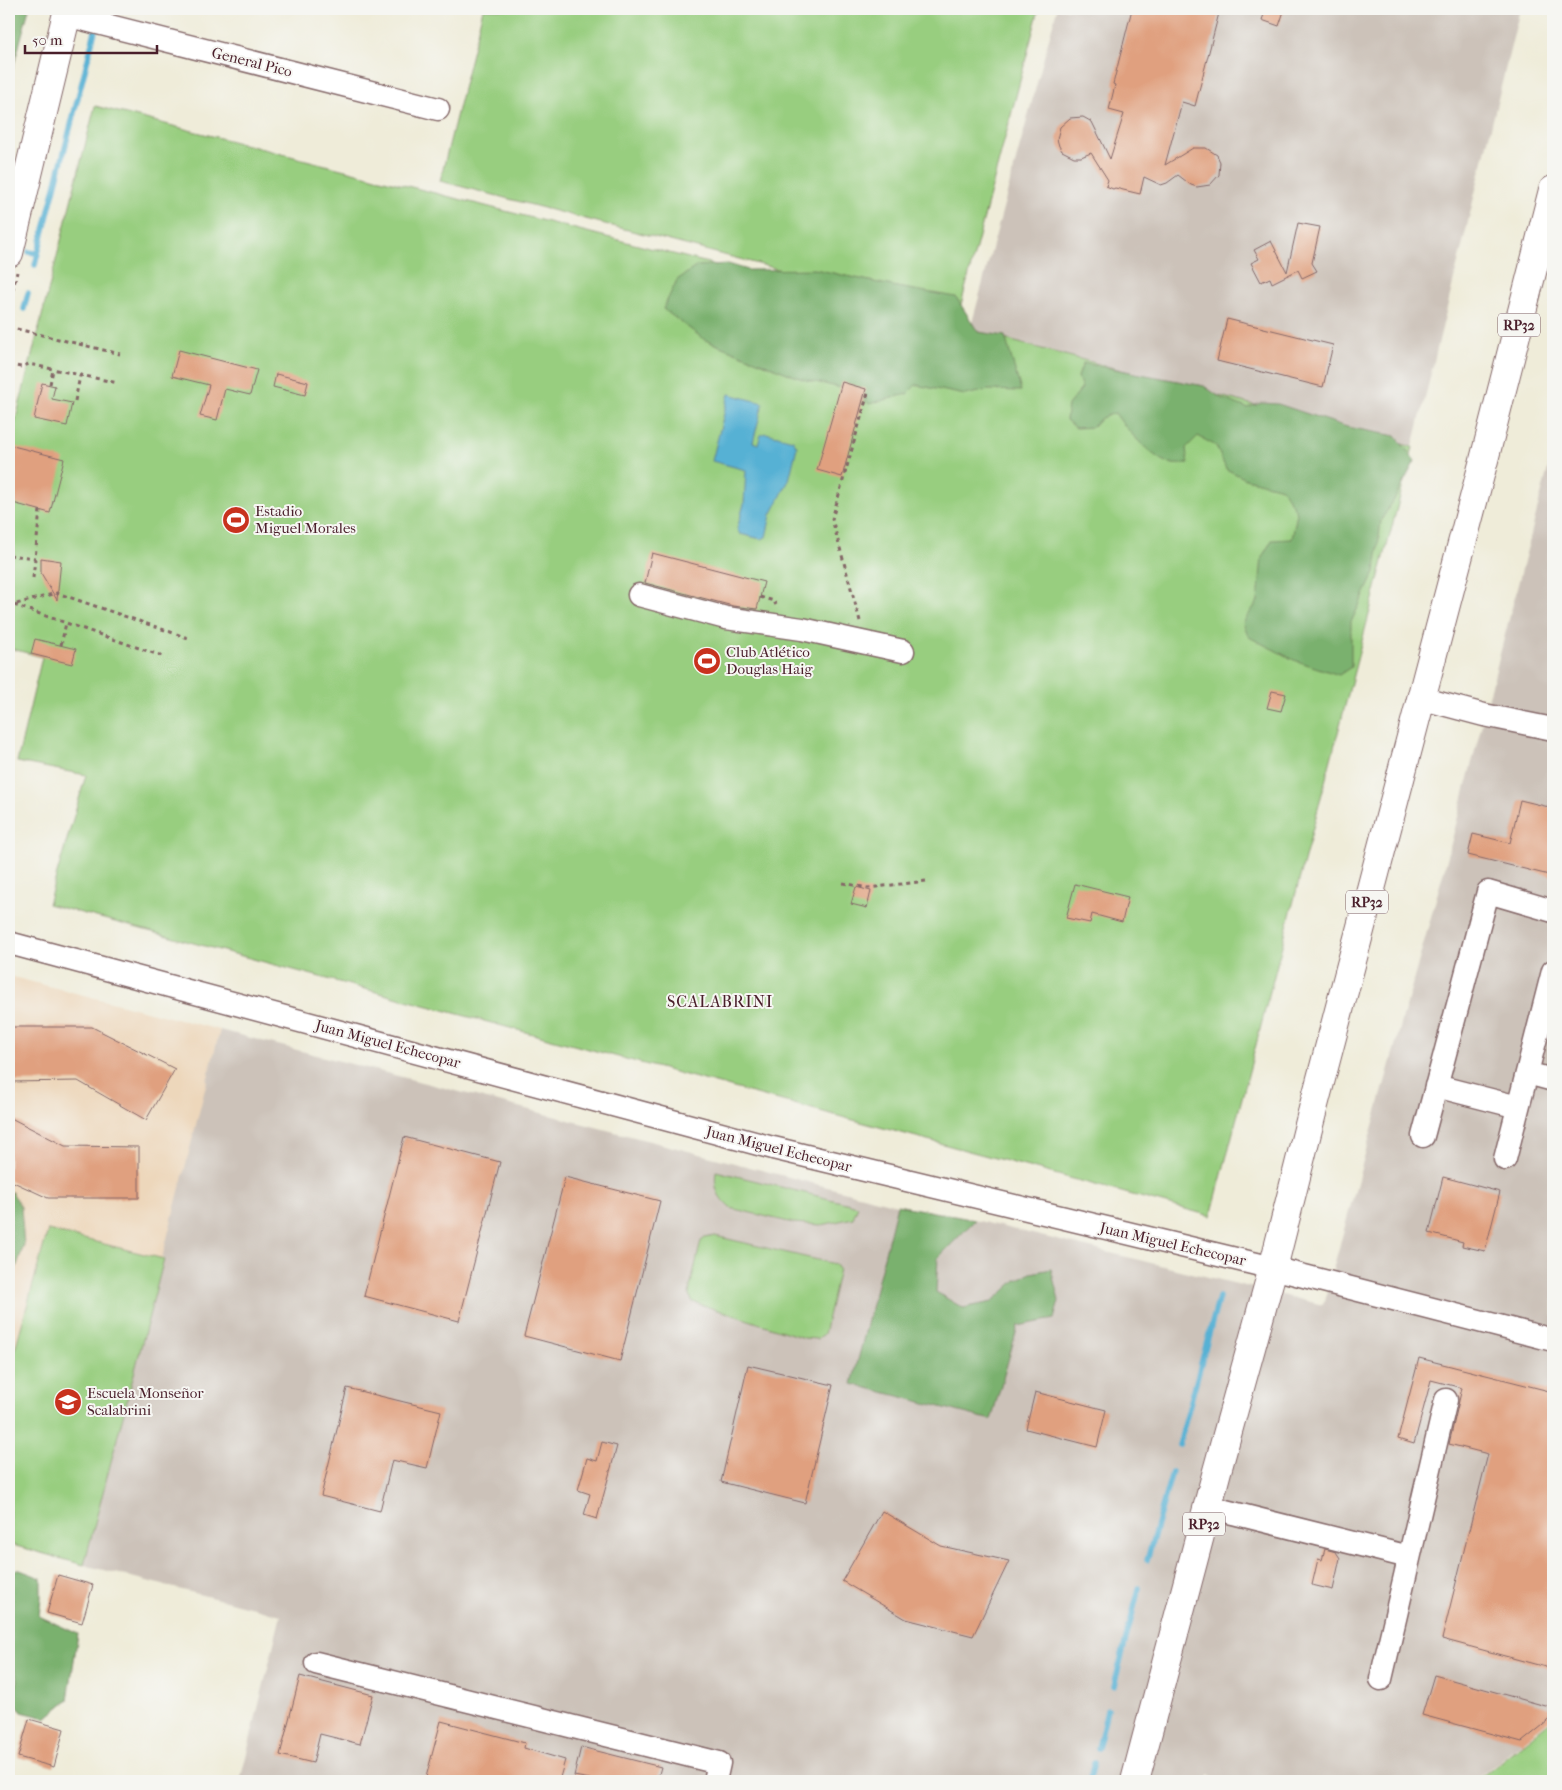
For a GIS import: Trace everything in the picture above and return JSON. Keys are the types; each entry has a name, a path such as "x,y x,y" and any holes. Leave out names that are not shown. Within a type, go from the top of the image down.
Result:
{"main road":[{"path":"11,236 67,12"},
{"name":"RP32","path":"1135,1781 1273,1268 1553,190"}],"street":[{"name":"General Pico","path":"67,12 438,109"},
{"path":"639,594 726,618 802,629 903,650"},
{"path":"1420,698 1484,715 1553,728"},
{"path":"1423,1136 1488,892 1553,911"},
{"name":"Juan Miguel Echecopar","path":"9,943 773,1148 1273,1268 1553,1340"},
{"path":"1505,1159 1553,971"},
{"path":"1527,1073 1553,1080"},
{"path":"1436,1086 1518,1107"},
{"path":"1380,1679 1446,1400"},
{"path":"1209,1507 1409,1558"},
{"path":"316,1663 719,1763 715,1781"}],"path":[{"path":"9,327 120,354"},
{"path":"9,365 21,367 29,364 118,383"},
{"path":"50,384 53,370"},
{"path":"75,401 80,376"},
{"path":"865,641 832,519 868,393"},
{"path":"33,578 40,510"},
{"path":"9,555 35,558"},
{"path":"11,605 57,593 188,638"},
{"path":"11,605 162,656"},
{"path":"61,645 66,622"},
{"path":"843,883 868,888 926,881"}],"shaded area":[{"path":"1057,9 1520,9 1413,447 970,330"},
{"path":"1553,449 1553,1717 1474,1781 1221,1781 1209,1774 1207,1781 240,1781 281,1615 84,1565 220,1030 897,1205 975,1220 1323,1305 1446,863"},
{"name":"Escuela Monseñor Scalabrini","path":"9,976 220,1030 164,1259 84,1565 9,1544"}],"green space":[{"path":"9,9 29,9 9,83"},
{"path":"483,9 1039,9 958,316 440,181"},
{"name":"Club Atlético Douglas Haig","path":"95,106 970,330 1413,447 1211,1216 48,904 86,775 17,762 42,657 9,648 9,446"},
{"path":"728,264 748,270 815,269 897,287 956,297 978,332 1005,336 1021,391 989,390 965,395 916,385 907,394 869,404 855,391 802,379 705,340 663,309 677,280 697,266"},
{"path":"1083,363 1204,386 1221,398 1247,408 1261,403 1278,404 1347,427 1396,436 1415,461 1381,520 1375,572 1351,622 1351,667 1339,675 1294,660 1249,637 1243,623 1258,601 1262,557 1272,540 1292,539 1297,513 1282,488 1246,479 1226,469 1216,446 1198,436 1186,448 1188,464 1175,464 1161,460 1154,455 1131,433 1115,413 1101,418 1093,427 1075,428 1066,420 1068,405 1082,388 1078,377"},
{"path":"716,1171 858,1206 853,1218 822,1225 793,1223 730,1208 717,1191"},
{"path":"9,1192 12,1192 21,1207 24,1245 9,1289"},
{"path":"897,1205 975,1220 938,1258 936,1292 963,1308 992,1302 1016,1280 1031,1273 1051,1269 1059,1301 1054,1319 1018,1326 991,1420 852,1384"},
{"path":"48,1230 164,1259 84,1565 9,1544 9,1371"},
{"path":"715,1236 835,1264 839,1269 824,1334 817,1339 804,1338 693,1302 689,1295 690,1287 701,1241"},
{"path":"9,1569 20,1570 41,1578 39,1616 78,1634 68,1700 46,1718 22,1712 12,1700 18,1680 9,1654"},
{"path":"1553,1719 1553,1778 1548,1781 1476,1781"}],"water":[{"path":"729,394 763,403 753,442 758,444 761,435 766,433 793,440 797,447 789,480 771,515 766,537 761,539 740,534 737,529 744,504 746,470 712,461"}],"building":[{"path":"1132,9 1220,9 1195,106 1182,102 1165,165 1193,148 1206,148 1217,155 1220,162 1219,175 1210,185 1197,187 1191,185 1178,175 1161,185 1144,177 1140,194 1113,189 1106,186 1108,180 1091,153 1081,157 1074,157 1062,151 1059,146 1057,139 1060,127 1070,118 1083,117 1092,122 1110,159 1124,114 1109,110 1115,85 1113,84"},
{"path":"1266,9 1284,11 1279,26 1262,20"},
{"path":"1298,223 1320,227 1312,263 1317,271 1302,278 1298,270 1272,283 1270,278 1261,282 1251,263 1259,259 1254,250 1271,241 1287,272"},
{"path":"1227,319 1333,345 1323,387 1217,361"},
{"path":"179,350 257,370 250,395 225,389 217,420 200,416 209,385 172,376"},
{"path":"276,374 308,382 305,395 273,387"},
{"path":"842,382 866,389 842,477 817,470"},
{"path":"42,383 55,386 52,399 72,403 67,426 34,419"},
{"path":"9,445 64,459 50,513 9,502"},
{"path":"652,553 764,582 757,609 733,606 645,583"},
{"path":"41,558 61,561 57,600 41,573"},
{"path":"35,639 76,649 72,664 31,654"},
{"path":"1272,691 1286,694 1281,711 1267,708"},
{"path":"1520,800 1553,808 1553,876 1468,855 1473,834 1510,843"},
{"path":"1075,884 1128,897 1122,922 1092,914 1090,923 1066,918"},
{"path":"856,887 871,891 867,908 851,904"},
{"path":"9,1027 92,1027 175,1069 146,1120 78,1081 9,1082"},
{"path":"9,1117 65,1146 139,1147 139,1198 48,1198 9,1180"},
{"path":"404,1137 500,1162 459,1321 364,1296"},
{"path":"565,1177 660,1201 620,1361 524,1336"},
{"path":"1443,1177 1500,1192 1485,1251 1462,1246 1463,1242 1429,1233"},
{"path":"1419,1358 1553,1392 1553,1669 1442,1639 1488,1454 1449,1444 1462,1388 1431,1380 1414,1444 1398,1439"},
{"path":"748,1365 833,1385 805,1503 721,1482"},
{"path":"347,1388 441,1411 427,1468 392,1460 380,1511 321,1496"},
{"path":"1035,1392 1106,1410 1097,1447 1026,1429"},
{"path":"602,1442 617,1446 597,1519 584,1515 590,1494 578,1490 587,1458 597,1461"},
{"path":"882,1511 941,1546 1009,1561 973,1636 906,1619 842,1581"},
{"path":"1325,1549 1336,1552 1340,1558 1333,1590 1312,1585 1318,1559 1322,1560"},
{"path":"58,1575 93,1585 82,1623 47,1613"},
{"path":"1434,1675 1553,1708 1553,1717 1522,1742 1422,1715"},
{"path":"300,1676 373,1695 360,1744 320,1734 313,1763 280,1755"},
{"path":"29,1719 64,1729 54,1767 18,1757"},
{"path":"441,1721 525,1743 524,1748 565,1760 559,1781 425,1781"},
{"path":"581,1747 661,1767 657,1781 589,1781 590,1779 574,1776"}],"waterway":[{"path":"35,265 95,31"},
{"path":"29,252 37,253"},
{"path":"24,309 28,293"},
{"path":"1179,1445 1219,1297"},
{"path":"1147,1560 1172,1472"},
{"path":"1114,1686 1139,1588"},
{"path":"1098,1748 1107,1710"},
{"path":"1089,1781 1094,1763"}],"place":[{"name":"Estadio Miguel Morales","path":"236,520"},
{"name":"Club Atlético Douglas Haig","path":"707,661"},
{"name":"Escuela Monseñor Scalabrini","path":"68,1402"}],"district":[{"name":"SCALABRINI","path":"720,1001"}]}
